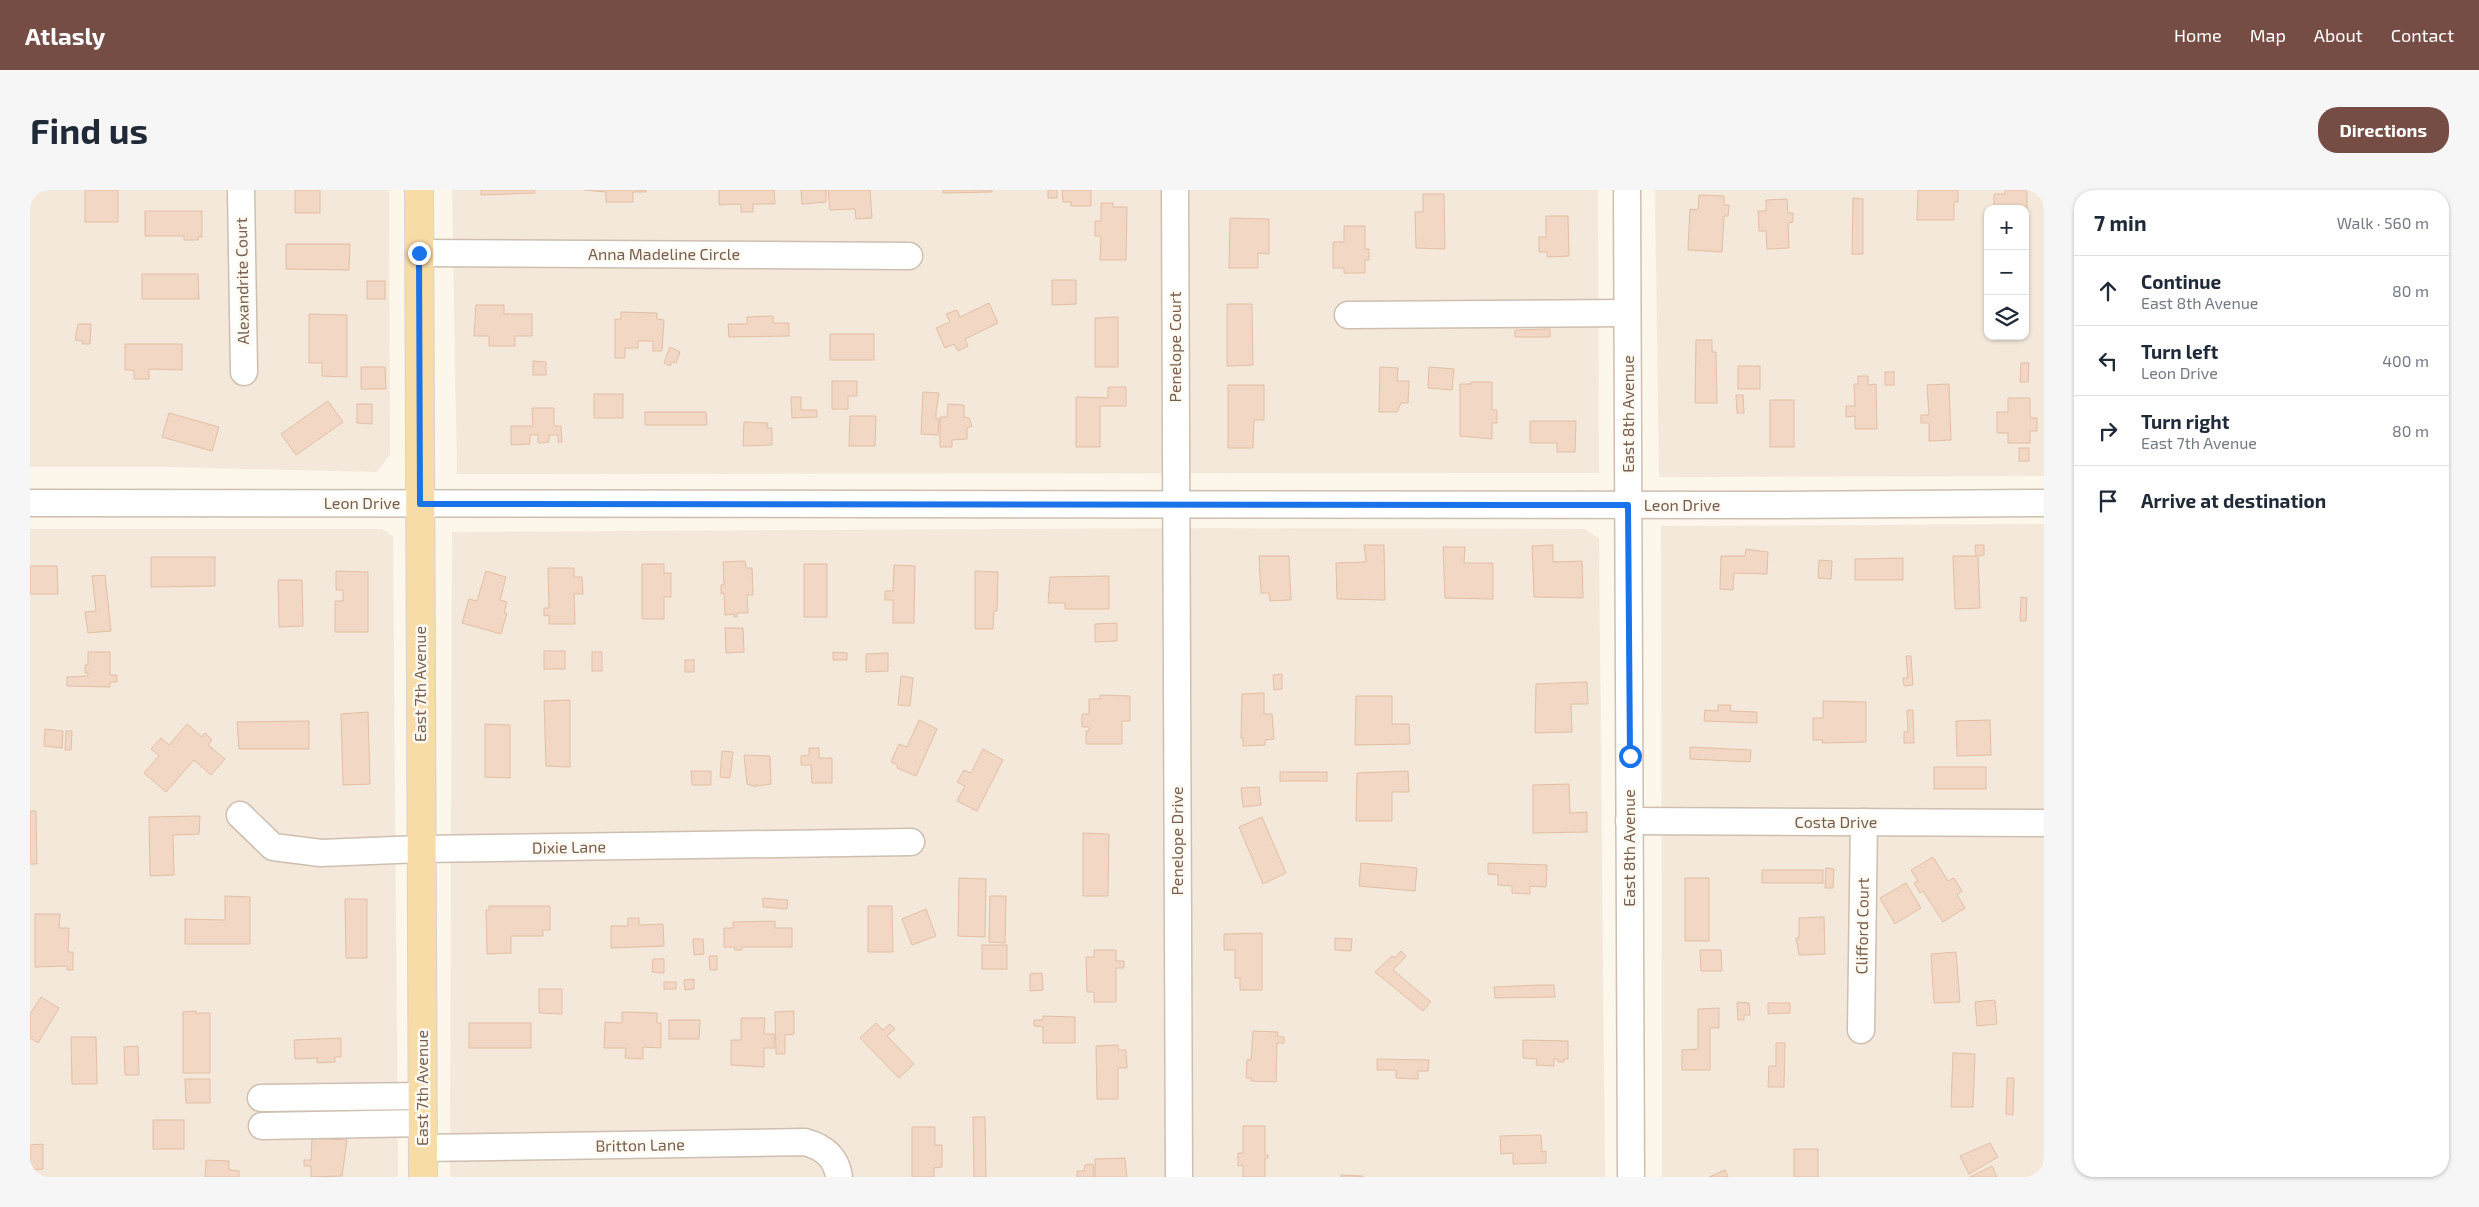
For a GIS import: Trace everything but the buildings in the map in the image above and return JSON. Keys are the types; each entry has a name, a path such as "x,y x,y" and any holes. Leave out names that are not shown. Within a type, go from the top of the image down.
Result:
{"main road":[{"name":"East 7th Avenue","path":"419,190 423,1177"}],"street":[{"name":"Alexandrite Court","path":"241,190 244,372"},
{"name":"Penelope Court","path":"1175,190 1175,504"},
{"name":"East 8th Avenue","path":"1627,190 1631,1177"},
{"name":"Anna Madeline Circle","path":"419,253 909,256"},
{"path":"1348,315 1628,313"},
{"name":"Leon Drive","path":"30,503 1628,505 2044,503"},
{"name":"Penelope Drive","path":"1175,504 1179,1177"},
{"name":"Dixie Lane","path":"240,816 273,847 321,853 421,848 911,842"},
{"name":"Costa Drive","path":"1629,821 2044,823"},
{"name":"Clifford Court","path":"1861,1030 1864,822"},
{"path":"261,1098 422,1096"},
{"name":"Britton Lane","path":"262,1126 423,1135 805,1142 819,1146 830,1154 839,1177"}],"shaded area":[{"path":"30,190 389,190 390,455 377,472 166,467 30,467"},
{"path":"452,190 1598,190 1599,473 457,474"},
{"path":"1655,190 2044,190 2044,476 1659,477"},
{"path":"2044,524 2044,1177 1662,1177 1661,526"},
{"path":"1212,528 1585,529 1599,539 1605,1177 450,1177 452,532"},
{"path":"30,529 382,529 393,536 398,1177 30,1177"}],"route":[{"path":"419,253 420,504 1628,505 1630,756"}]}
